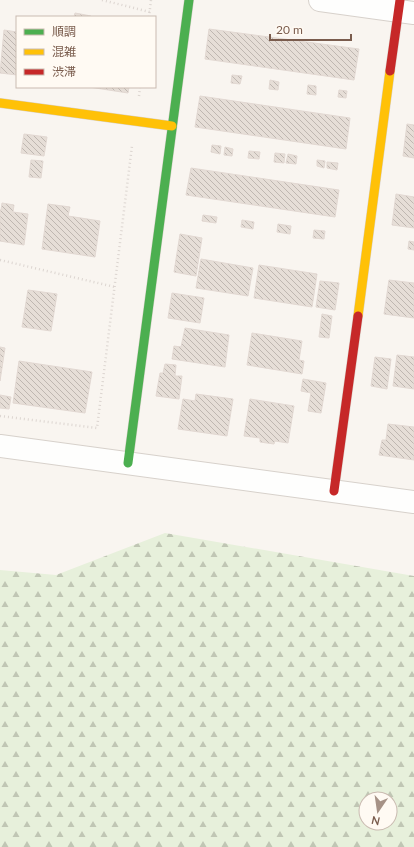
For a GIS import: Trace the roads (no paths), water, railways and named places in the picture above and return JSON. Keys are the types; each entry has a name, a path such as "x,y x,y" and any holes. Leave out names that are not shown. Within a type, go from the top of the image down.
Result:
{"street":[{"path":"128,463 189,0"},
{"path":"320,0 404,8 334,491"},
{"path":"0,103 172,126"},
{"path":"0,446 414,502"}]}
